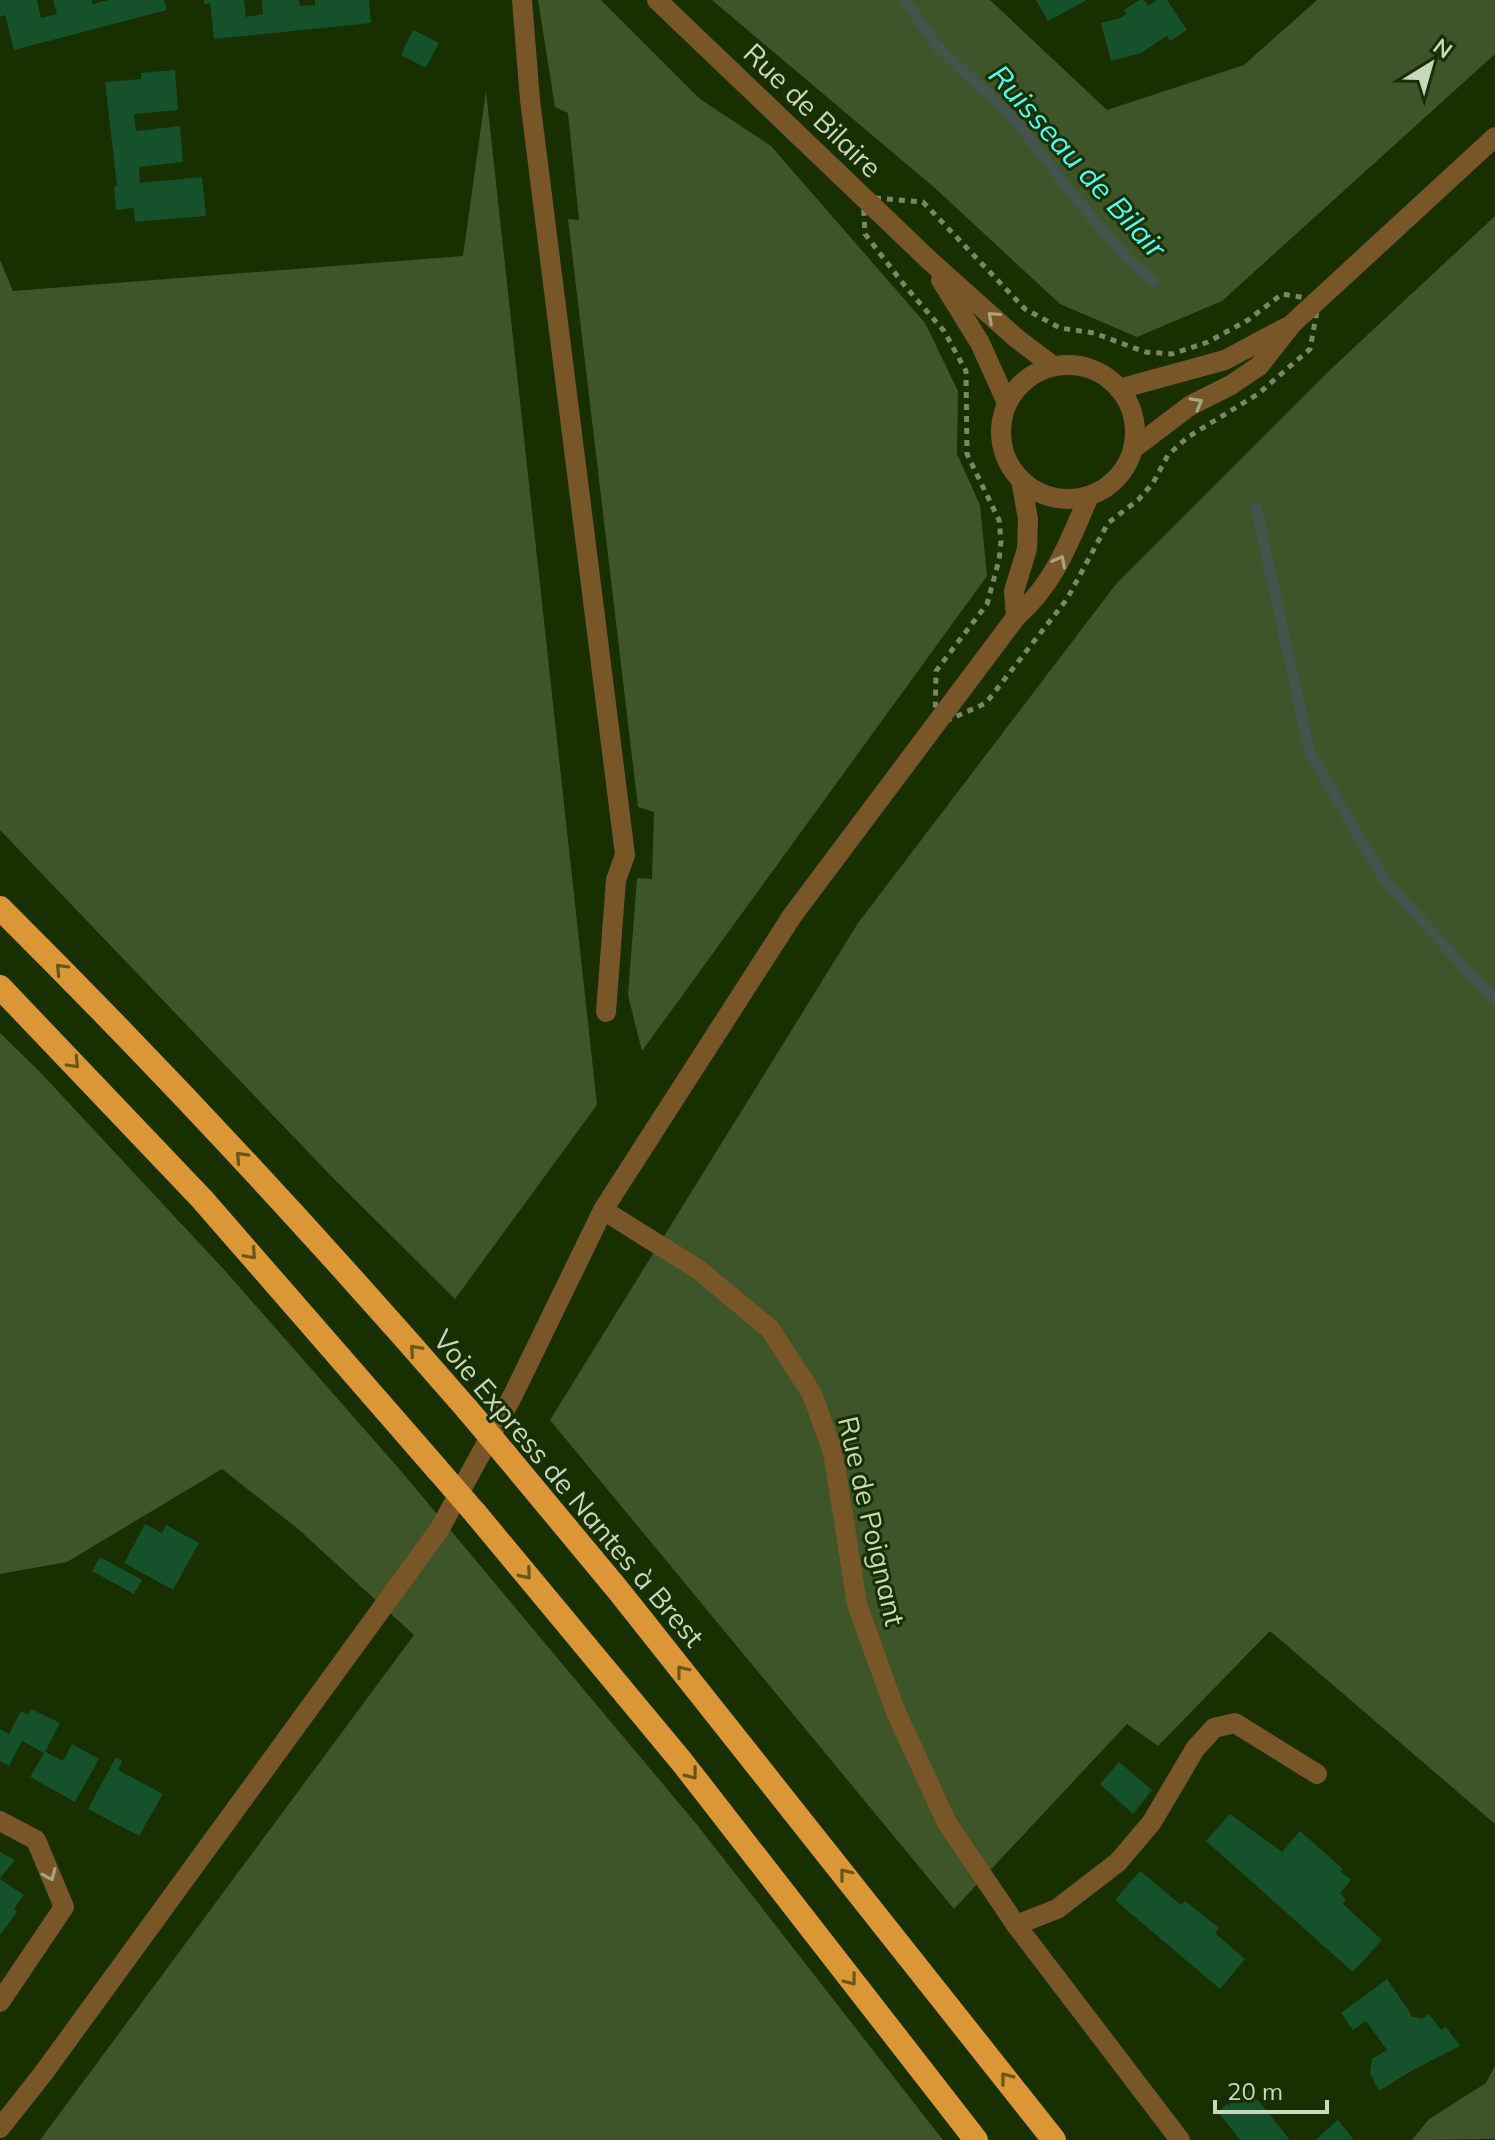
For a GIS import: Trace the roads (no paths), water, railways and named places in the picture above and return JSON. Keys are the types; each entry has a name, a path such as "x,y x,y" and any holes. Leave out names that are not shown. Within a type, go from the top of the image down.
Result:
{"highway":[{"name":"Voie Express de Nantes à Brest","path":"0,908 253,1170 467,1409 627,1602 1054,2140"},
{"path":"0,987 202,1199 476,1514 682,1762 976,2140"}],"street":[{"path":"522,0 530,100 625,855 616,880 606,1012"},
{"name":"Rue de Bilaire","path":"657,0 929,260 1016,338 1053,366"},
{"path":"1134,448 1191,405 1231,385 1259,366 1292,324 1495,137"},
{"name":"Rue de Bilaire","path":"929,260 980,343 1007,403"},
{"path":"1119,389 1225,360 1292,324"},
{"path":"1071,365 1106,376 1119,389 1130,407 1135,427 1134,448 1118,478 1105,489 1071,499 1035,491 1021,480 1008,463 1002,443 1001,422 1007,403 1019,386 1034,374 1053,366 1071,365"},
{"path":"1016,617 1014,591 1027,549 1028,519 1021,480"},
{"path":"0,2128 42,2075 439,1530 513,1395 603,1210 792,916 1016,617 1037,599 1061,561 1089,496"},
{"name":"Rue de Poignant","path":"603,1210 699,1270 770,1329 812,1394 833,1452 857,1604 895,1710 947,1823 1016,1925 1180,2140"},
{"path":"1016,1925 1057,1909 1118,1862 1152,1822 1195,1749 1214,1728 1235,1723 1317,1774"},
{"path":"0,1821 36,1840 64,1907 0,2002"}],"waterway":[{"name":"Ruisseau de Bilair","path":"905,0 936,45 1015,120 1073,195 1128,259 1154,282"},
{"name":"Ruisseau de Bilair","path":"1256,507 1310,753 1385,881 1495,1000"}]}
